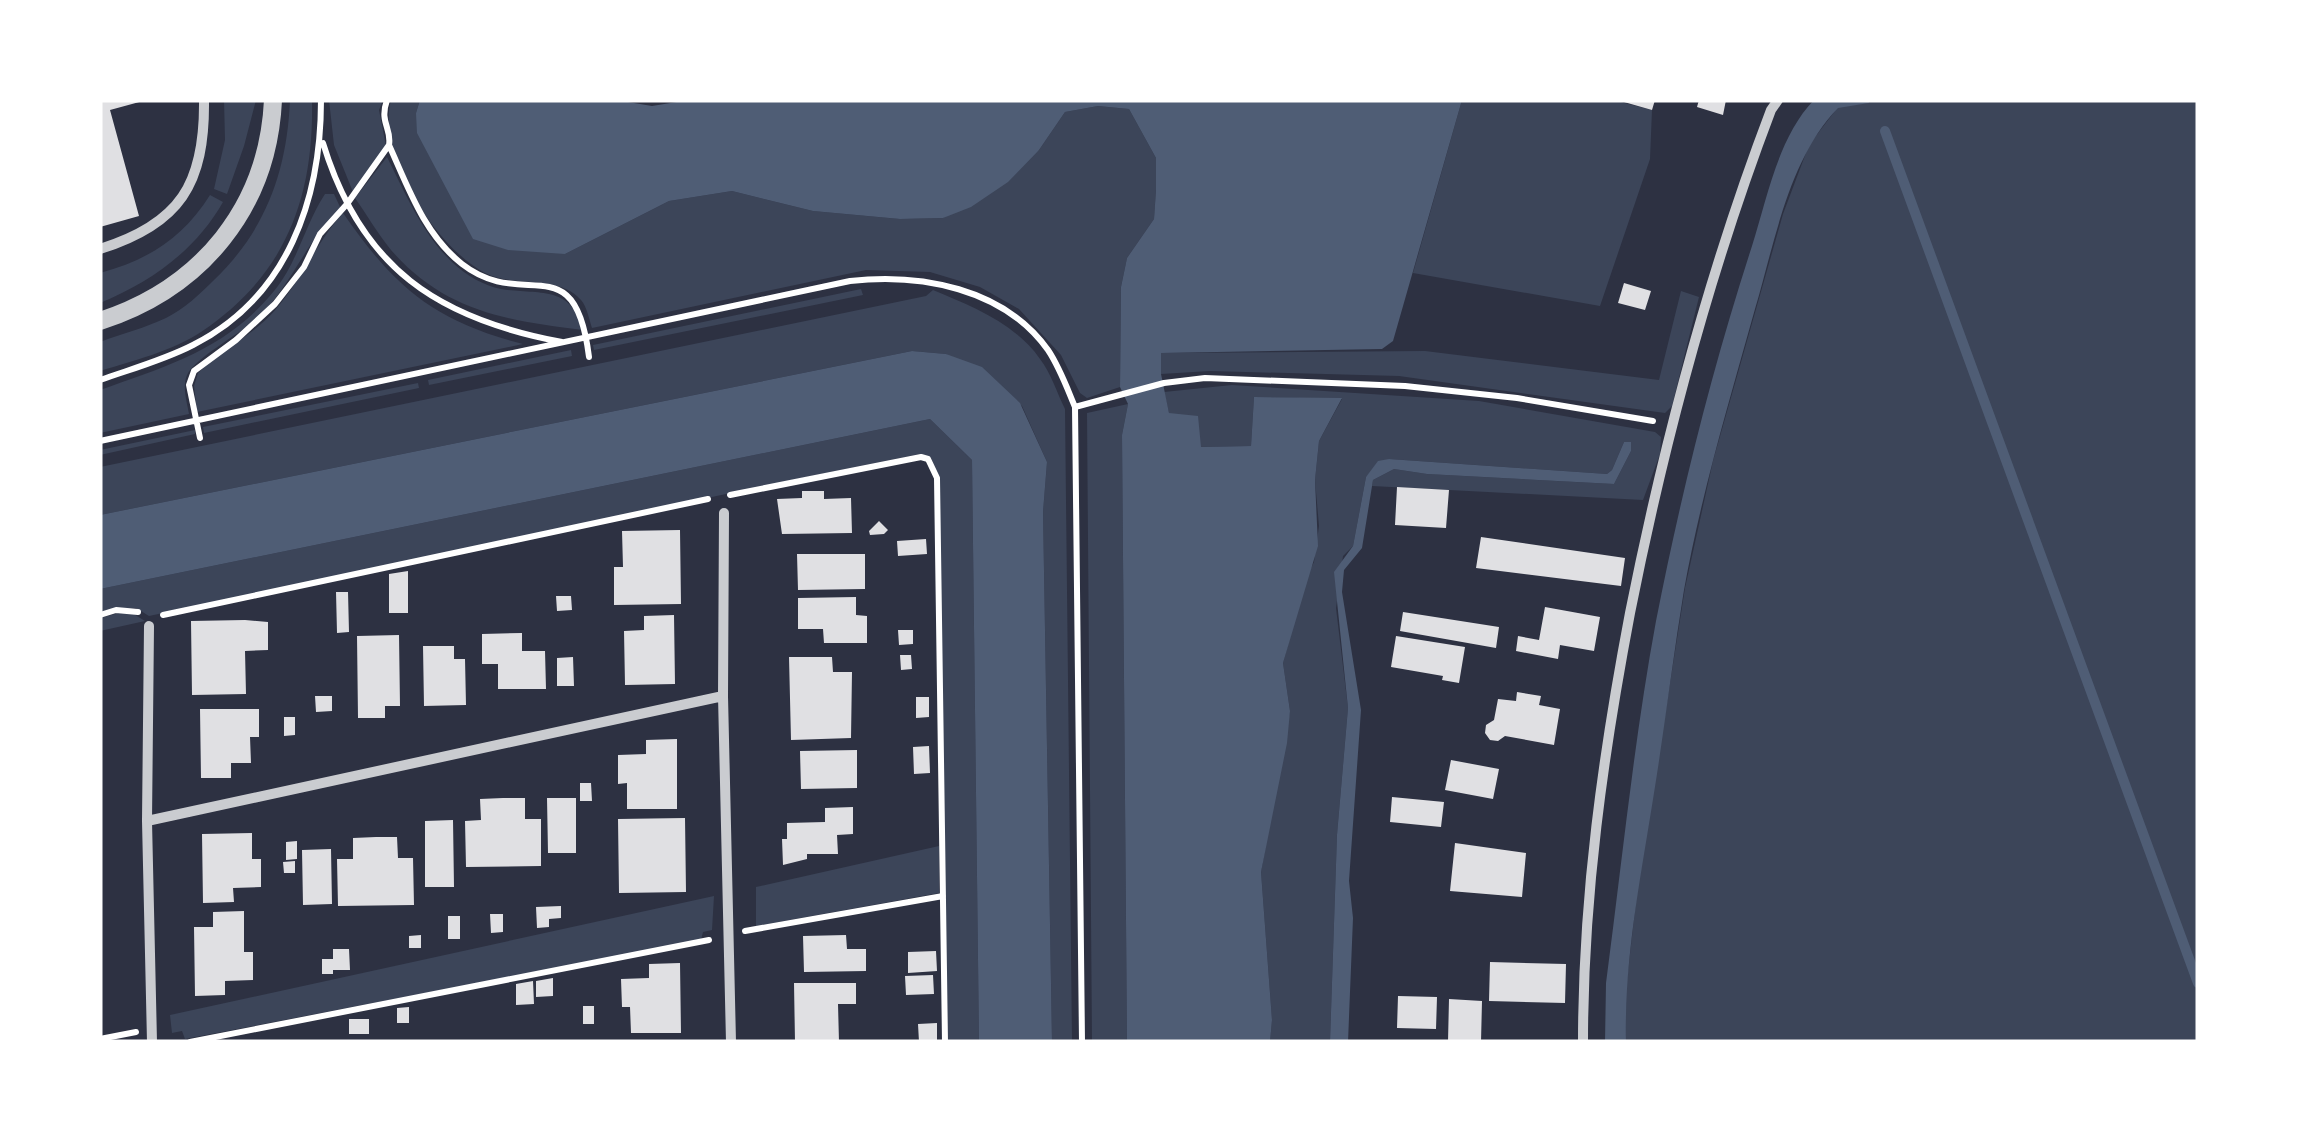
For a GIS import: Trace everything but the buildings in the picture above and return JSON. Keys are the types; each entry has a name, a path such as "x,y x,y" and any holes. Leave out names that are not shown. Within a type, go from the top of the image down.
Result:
{"street":[{"path":"100,250 161,223 187,192 200,148 204,100"},
{"path":"100,321 150,300 188,274 241,216 271,137 273,100"},
{"path":"1582,1042 1582,956 1605,743 1647,527 1732,212 1770,110 1778,100"},
{"path":"724,512 723,696 731,1042"},
{"path":"148,622 152,1042"},
{"path":"147,822 723,696"}],"path":[{"path":"100,380 198,343 249,304 287,254 303,222 314,185 321,137 321,100"},
{"path":"200,438 189,386 194,371 236,340 274,304 304,267 320,234 389,145 383,122 387,100"},
{"path":"321,137 334,180 347,204 382,254 428,296 513,333 566,343"},
{"path":"389,145 419,212 463,265 505,284 547,286 567,293 582,314 588,357"},
{"path":"100,441 850,281 882,277 951,285 994,305 1022,324 1047,349 1075,407 1082,1042"},
{"path":"1075,407 1164,383 1205,378 1405,386 1518,398 1673,423"},
{"path":"100,615 136,611 148,622"},
{"path":"190,1042 943,896"},
{"path":"100,1039 152,1028"}],"shaded area":[{"path":"224,100 256,100 227,194 214,189 225,140"},
{"path":"290,100 312,100 311,136 300,201 274,259 230,310 201,332 165,350 100,371 100,342 158,322 179,310 214,280 247,241 278,175"},
{"path":"329,100 383,100 379,110 386,146 353,192 334,145"},
{"path":"391,100 420,100 416,113 565,254 669,201 732,191 813,211 900,219 943,218 1039,150 1065,112 1098,106 1129,109 1156,158 1156,190 1154,219 1127,258 1121,287 1120,387 1087,398 1080,393 1061,355 1019,309 980,287 930,272 866,270 592,328 583,303 571,292 485,273 448,243 430,222 401,173 389,122"},
{"path":"420,100 616,100 652,106 689,100 1462,100 1393,341 1382,349 1161,353 1169,413 1198,416 1201,447 1251,446 1254,397 1342,398 1319,441 1315,480 1318,546 1283,663 1290,711 1287,743 1261,872 1272,1020 1270,1042 1127,1042 1122,435 1128,404 1120,387 1121,287 1127,258 1154,219 1156,190 1156,158 1129,109 1098,106 1065,112 1039,150 1008,182 971,207 943,218 900,219 813,211 732,191 669,201 565,254 508,250 473,239 417,133"},
{"path":"1462,100 1613,100 1652,110 1650,159 1600,306 1413,273"},
{"path":"1814,100 1869,103 1838,108 1821,129 1795,177 1777,230 1716,449 1684,590 1634,917 1626,1042 1605,1042 1606,983 1635,756 1656,621 1676,526 1711,385 1769,189 1791,132"},
{"path":"1868,100 2198,100 2198,1042 1626,1042 1625,997 1637,893 1685,588 1713,461 1783,214 1809,145 1838,107"},
{"path":"387,157 424,227 453,263 495,288 562,298 578,315 583,330 478,310 411,271 386,244 355,198"},
{"path":"325,194 334,194 341,209 317,235 278,294 254,321 207,354 187,375 189,414 100,433 100,390 194,353 256,311 282,280"},
{"path":"210,195 223,202 186,250 137,285 100,303 100,273 163,245 188,224"},
{"path":"343,213 381,262 419,298 465,324 523,344 197,412 194,386 198,373 276,309"},
{"path":"861,289 863,295 594,350 593,345"},
{"path":"933,290 991,317 1018,335 1044,365 1065,409 1072,1042 1052,1042 1043,512 1047,462 1022,406 946,354 912,351 100,515 100,467 926,296"},
{"path":"1681,291 1699,297 1672,406 1665,413 1399,376 1210,371 1161,374 1161,353 1425,351 1659,380"},
{"path":"571,350 572,356 429,385 428,380"},
{"path":"912,351 946,354 982,367 1020,403 1047,462 1043,512 1052,1042 979,1042 972,460 930,419 100,589 100,515"},
{"path":"418,383 419,388 204,433 203,427"},
{"path":"1232,385 1479,401 1655,432 1661,437 1660,454 1643,500 1372,486 1373,480 1394,469 1614,484 1631,451 1624,442 1607,474 1389,459 1366,477 1353,546 1343,556 1336,608 1348,708 1337,835 1330,1042 1270,1042 1272,1020 1261,872 1290,711 1283,663 1314,562 1319,526 1315,480 1319,441 1342,399 1254,397 1251,446 1200,447 1169,413 1164,392"},
{"path":"1128,404 1122,435 1127,1042 1092,1042 1087,413"},
{"path":"930,419 972,460 979,1042 948,1042 939,478 931,458 920,454 811,476 149,616 136,608 100,612 100,589"},
{"path":"195,430 195,434 100,455 100,450"},
{"path":"1624,442 1631,442 1631,451 1614,484 1394,469 1373,480 1362,548 1344,570 1342,592 1361,710 1349,881 1353,918 1348,1042 1330,1042 1337,835 1348,708 1334,572 1353,546 1366,477 1378,461 1389,459 1607,474"},
{"path":"132,613 145,621 100,631 100,618"},
{"path":"939,846 939,893 756,926 756,887"},
{"path":"714,896 712,930 703,932 701,940 185,1039 182,1031 172,1033 170,1015"}],"waterway":[{"path":"1885,131 2198,983"}]}
